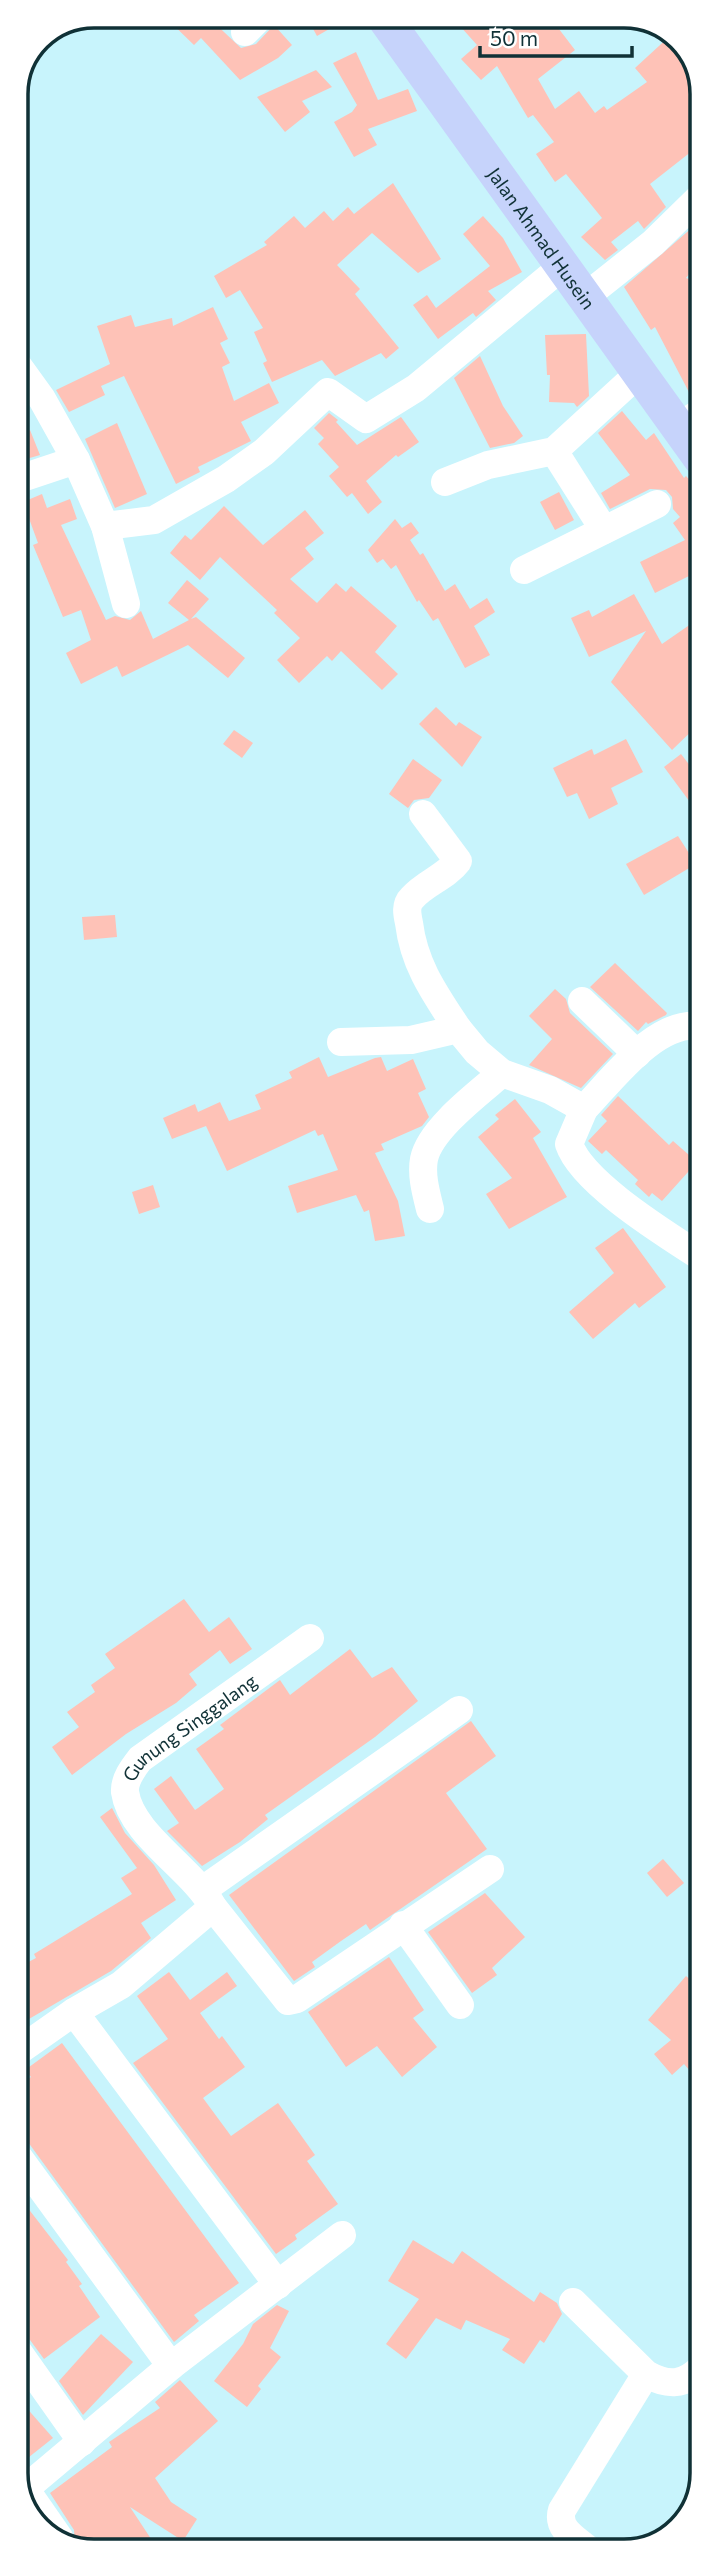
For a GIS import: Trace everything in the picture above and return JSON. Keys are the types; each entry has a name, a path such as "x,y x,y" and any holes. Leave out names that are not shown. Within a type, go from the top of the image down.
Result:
{"main road":[{"name":"Jalan Ahmad Husein","path":"392,28 564,265 638,374 689,420"}],"street":[{"path":"585,297 653,243 690,207"},
{"path":"105,526 154,520 226,480 264,452 328,392 366,419 381,412 416,388 564,265"},
{"path":"445,482 488,465 554,451 638,374"},
{"path":"28,379 43,399 76,460 105,526 126,604"},
{"path":"554,451 604,530"},
{"path":"28,476 76,460"},
{"path":"524,570 657,504"},
{"path":"422,814 458,861 452,869 412,897 407,906 412,946 426,980 457,1029 477,1052 502,1073 550,1090 584,1109"},
{"path":"582,1000 637,1054"},
{"path":"690,1024 675,1027 637,1054 584,1109 569,1144 578,1163 611,1194 690,1249"},
{"path":"341,1042 411,1040 457,1029"},
{"path":"430,1209 424,1159 428,1150 441,1129 502,1073"},
{"name":"Gunung Singgalang","path":"310,1638 140,1759 129,1774 125,1792 135,1817 209,1898 288,2001 297,2000 403,1925"},
{"path":"28,2044 74,2012 121,1985 209,1898 460,1710"},
{"path":"460,2004 403,1925 490,1869"},
{"path":"74,2012 278,2285"},
{"path":"28,2170 171,2366"},
{"path":"29,2487 171,2366 342,2235"},
{"path":"573,2302 646,2374 675,2385 690,2379"},
{"path":"28,2366 82,2442"},
{"path":"577,2539 561,2525 559,2519 562,2510 646,2374"}],"building":[{"path":"176,28 220,28 241,48 256,44 271,28 277,28 292,45 278,58 240,80 201,38 194,45"},
{"path":"313,28 331,28 317,36"},
{"path":"462,28 558,28 575,50 538,79 555,109 579,91 595,113 604,106 607,110 647,82 635,68 664,41 681,61 689,81 690,153 650,184 666,207 644,229 638,221 611,242 618,250 605,260 581,237 602,218 566,174 555,182 536,154 554,142 533,115 528,118 497,66 481,80 461,59 477,45"},
{"path":"356,52 378,100 408,89 417,111 368,129 377,145 354,157 334,122 352,112 357,105 333,63"},
{"path":"316,70 332,87 302,101 310,112 285,132 257,97"},
{"path":"393,183 441,259 418,273 372,233 337,265 360,289 355,294 399,348 386,359 381,353 335,376 322,360 272,382 263,363 267,361 254,332 263,328 240,290 226,298 214,276 267,245 264,242 294,216 305,228 324,211 333,221 348,207 354,214"},
{"path":"483,216 503,238 522,272 488,291 496,300 476,317 473,313 438,339 413,305 427,295 436,308 490,266 463,234"},
{"path":"690,229 690,273 686,278 690,280 690,394 655,327 651,330 624,287"},
{"path":"213,307 228,339 220,343 230,363 222,367 234,401 269,383 279,403 241,422 251,441 198,467 200,472 176,484 124,376 101,386 105,395 69,412 56,390 110,364 97,326 131,315 135,327 172,318 173,326"},
{"path":"586,334 589,396 577,407 574,403 549,402 550,375 547,375 545,335"},
{"path":"480,356 503,406 523,436 514,443 490,448 454,378"},
{"path":"622,411 646,440 654,433 684,478 686,476 690,481 690,576 655,593 640,562 685,540 673,523 680,517 673,509 672,497 666,490 650,489 610,509 601,493 630,475 598,433"},
{"path":"329,413 338,420 336,422 357,445 401,417 419,442 398,457 396,455 366,481 382,502 368,514 352,493 347,497 329,476 339,467 318,444 324,438 314,428"},
{"path":"117,423 147,494 115,508 85,439"},
{"path":"30,430 40,455 28,458"},
{"path":"559,492 574,520 555,530 540,502"},
{"path":"42,494 47,508 70,499 77,519 61,525 106,620 115,616 130,620 141,611 153,639 189,620 168,603 187,580 209,599 191,619 196,617 245,658 228,678 188,645 122,677 117,666 81,684 66,653 91,640 81,610 63,617 33,545 38,543 28,516 28,500"},
{"path":"224,506 263,545 305,510 324,533 305,548 314,559 290,579 317,603 336,583 346,592 351,586 397,626 375,652 398,674 382,690 341,651 332,661 327,656 299,683 277,660 300,638 274,613 277,610 220,557 200,580 170,553 185,535 191,540"},
{"path":"395,519 402,528 411,522 419,533 410,540 420,555 423,553 445,591 455,584 470,609 487,598 495,612 474,626 490,655 465,668 438,618 433,621 419,600 417,602 396,565 391,569 383,559 377,563 368,550"},
{"path":"634,594 662,644 690,625 690,733 672,750 611,682 646,631 589,657 571,618 589,610 592,617"},
{"path":"436,707 456,726 459,722 482,737 462,767 419,724"},
{"path":"234,730 253,743 242,758 223,744"},
{"path":"626,739 643,772 611,788 618,804 589,819 577,793 567,797 553,768 592,749 594,755"},
{"path":"681,754 690,766 690,802 664,767"},
{"path":"413,759 442,780 429,798 414,800 408,808 389,794"},
{"path":"678,836 690,855 690,868 644,895 626,864"},
{"path":"115,915 117,937 84,940 82,917"},
{"path":"615,963 667,1013 666,1015 648,1024 646,1022 638,1031 590,987"},
{"path":"555,989 566,999 570,1013 613,1054 581,1088 529,1065 552,1039 529,1016"},
{"path":"319,1057 328,1077 375,1058 381,1057 387,1071 413,1059 426,1089 418,1093 429,1117 422,1126 381,1144 384,1150 375,1153 398,1201 405,1236 375,1241 369,1210 364,1212 356,1195 297,1213 288,1186 338,1170 323,1134 318,1136 315,1130 227,1171 206,1126 172,1139 163,1118 195,1104 198,1112 220,1102 229,1121 261,1109 255,1095 292,1078 289,1072"},
{"path":"618,1096 669,1145 673,1141 690,1156 690,1170 662,1201 652,1193 649,1197 635,1184 638,1180 606,1150 602,1154 588,1141 607,1121 601,1115"},
{"path":"515,1099 541,1132 533,1138 567,1197 509,1229 486,1194 512,1178 478,1137 499,1119 495,1115"},
{"path":"153,1185 160,1207 139,1214 132,1192"},
{"path":"623,1228 666,1287 639,1308 635,1303 593,1339 569,1312 614,1273 595,1248"},
{"path":"184,1599 209,1632 229,1617 252,1649 230,1664 220,1650 189,1674 197,1685 176,1703 126,1734 72,1775 52,1747 79,1727 67,1712 95,1692 91,1685 115,1668 105,1654"},
{"path":"350,1649 372,1678 392,1667 418,1701 375,1737 265,1815 268,1819 240,1842 202,1866 167,1831 179,1823 154,1789 171,1776 195,1810 198,1808 224,1789 196,1749 224,1729 220,1725 280,1680 290,1695"},
{"path":"471,1721 496,1756 446,1793 487,1849 370,1930 366,1924 341,1941 312,1962 315,1967 294,1981 229,1895"},
{"path":"112,1808 125,1833 154,1865 176,1900 141,1923 151,1938 111,1971 28,2020 28,1962 36,1958 34,1954 132,1894 121,1878 137,1868 100,1817"},
{"path":"663,1859 684,1883 667,1897 647,1873"},
{"path":"485,1893 525,1937 492,1968 497,1975 472,1993 428,1932"},
{"path":"389,1957 424,2010 413,2018 437,2047 402,2077 377,2046 346,2067 308,2012"},
{"path":"169,1972 190,2000 227,1972 237,1986 200,2013 219,2039 222,2036 245,2067 203,2098 231,2136 278,2103 315,2155 307,2161 338,2204 295,2235 297,2239 276,2254 133,2063 168,2039 137,1996"},
{"path":"686,1976 690,1980 690,2071 684,2064 672,2075 654,2054 671,2040 648,2020"},
{"path":"62,2043 239,2283 194,2315 199,2321 174,2342 28,2142 28,2079 31,2077 28,2068"},
{"path":"28,2208 68,2260 66,2262 82,2284 79,2286 100,2317 44,2359 30,2340"},
{"path":"413,2240 453,2264 462,2251 534,2302 540,2292 557,2303 562,2314 544,2343 540,2340 524,2364 502,2350 510,2339 466,2320 461,2330 436,2318 406,2359 386,2344 419,2299 388,2281"},
{"path":"277,2305 289,2311 270,2348 281,2357 258,2386 261,2389 247,2407 214,2381 243,2344 253,2324"},
{"path":"101,2334 133,2362 83,2415 59,2381"},
{"path":"180,2380 218,2421 155,2478 171,2502 197,2519 184,2539 180,2539 130,2507 151,2539 90,2539 74,2536 74,2530 50,2493 112,2447 109,2442 160,2408 155,2402"},
{"path":"28,2410 53,2438 28,2458"}]}
